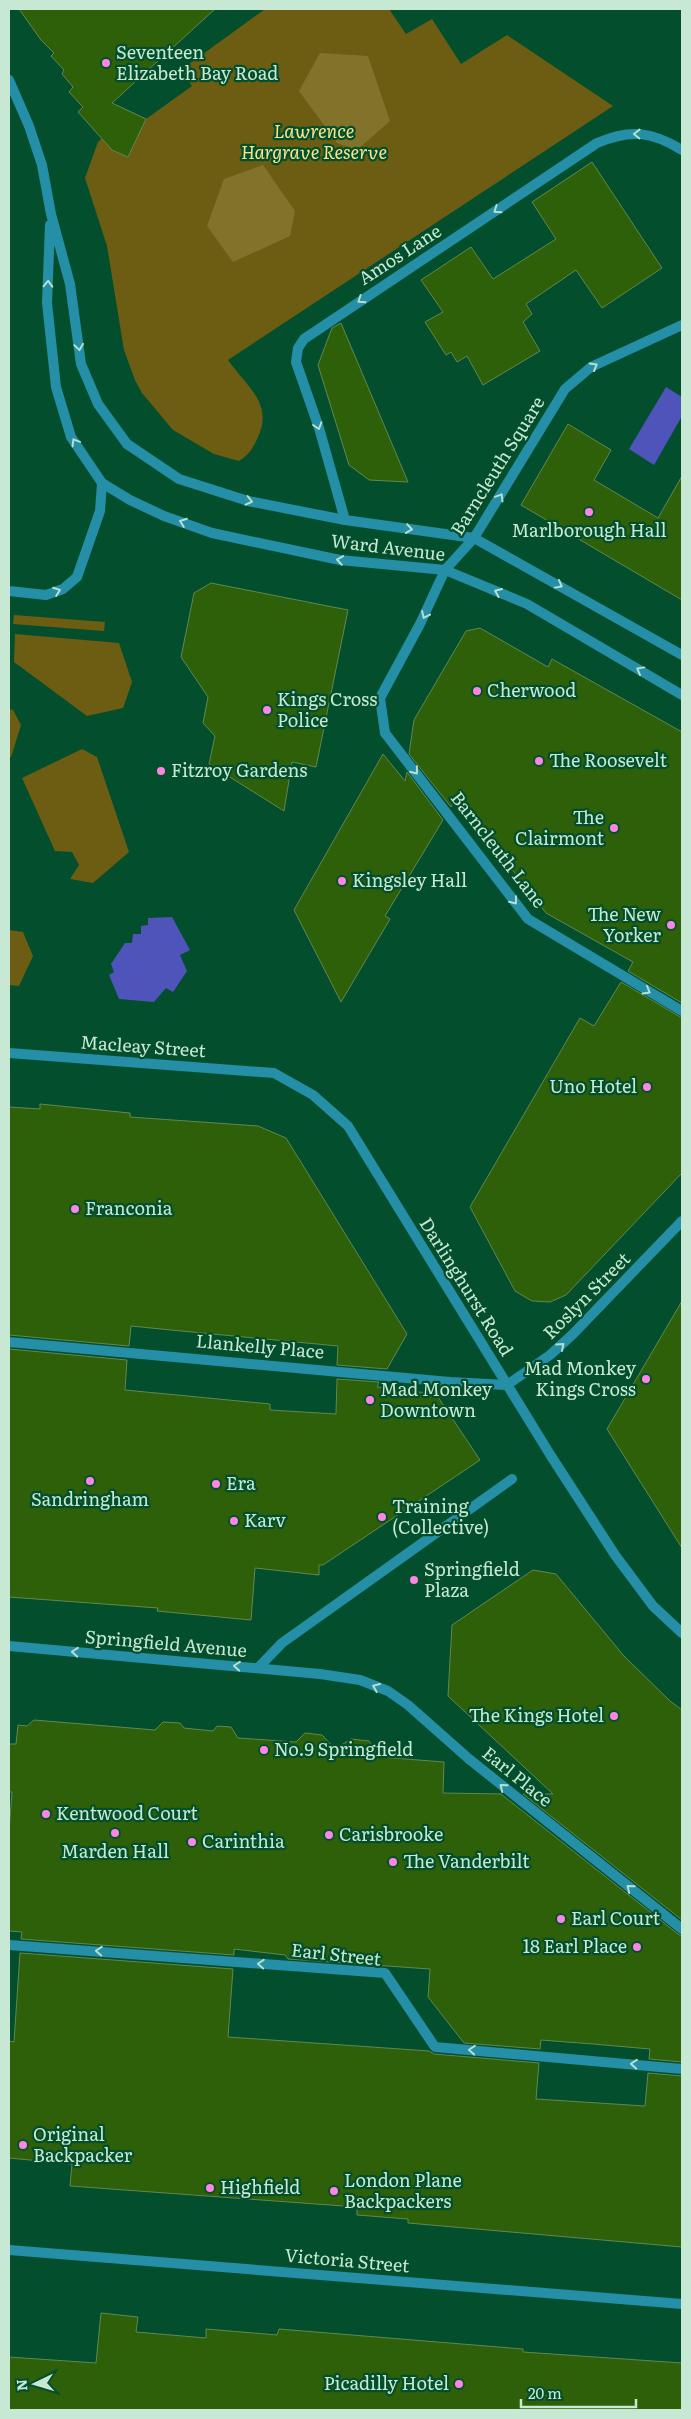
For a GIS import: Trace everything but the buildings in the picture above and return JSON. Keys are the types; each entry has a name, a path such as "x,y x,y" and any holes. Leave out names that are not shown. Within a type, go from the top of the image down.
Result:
{"street":[{"path":"9,82 29,126 42,165 51,214 47,303 56,387 72,437 102,483 100,511 77,577 64,589 46,594 9,591"},
{"name":"Amos Lane","path":"345,520 319,428 296,362 298,348 304,339 597,143 618,134 642,133 657,137 682,150"},
{"name":"Ward Avenue","path":"51,214 70,284 81,364 98,404 127,444 179,479 248,501 345,520 474,538 682,655"},
{"name":"Barncleuth Square","path":"385,733 380,698 420,624 445,570 474,538 565,389 591,367 682,325"},
{"name":"Ward Avenue","path":"102,483 130,500 164,516 212,533 340,560 445,570 527,604 682,695"},
{"name":"Barncleuth Lane","path":"385,733 528,919 682,1012"},
{"name":"Macleay Street","path":"9,1054 274,1073"},
{"name":"Darlinghurst Road","path":"274,1073 314,1094 348,1126 507,1385 615,1555 653,1606 682,1633"},
{"name":"Roslyn Street","path":"507,1385 550,1355 572,1335 682,1221"},
{"name":"Llankelly Place","path":"9,1342 450,1382 507,1385"},
{"path":"258,1668 282,1643 512,1479"},
{"name":"Springfield Avenue","path":"9,1646 320,1674"},
{"name":"Earl Place","path":"320,1674 360,1680 388,1691 408,1705 469,1759 682,1929"},
{"name":"Earl Street","path":"9,1945 384,1973 435,2047 682,2069"},
{"name":"Victoria Street","path":"9,2250 682,2304"}],"green space":[{"name":"Lawrence Hargrave Reserve","path":"265,9 389,9 406,34 432,19 461,64 507,35 613,106 228,360 255,395 260,404 262,414 262,425 258,437 249,453 239,461 214,454 173,430 142,393 124,350 107,246 85,178 98,142 130,111 146,119 192,86 181,70"},
{"path":"14,615 105,622 104,631 13,624"},
{"path":"15,634 119,643 132,682 123,708 87,716 14,662"},
{"path":"9,709 13,710 21,725 11,757 9,757"},
{"path":"82,749 97,757 129,852 93,883 70,879 79,865 72,852 55,851 22,778"},
{"path":"9,930 23,932 33,956 19,986 9,985"}],"shaded area":[{"path":"320,53 368,56 390,121 357,150 337,143 299,91"},
{"path":"263,165 295,211 290,236 233,262 207,226 224,179"},
{"path":"666,387 682,397 682,416 654,465 629,449"},
{"path":"172,917 190,950 180,955 187,971 173,992 166,988 154,1002 119,999 109,975 114,972 111,964 125,943 132,943 133,934 141,934 141,926 148,925 148,918"}],"place":[{"name":"Seventeen Elizabeth Bay Road","path":"106,63"},
{"name":"Marlborough Hall","path":"589,512"},
{"name":"Cherwood","path":"477,691"},
{"name":"Kings Cross Police","path":"267,710"},
{"name":"The Roosevelt","path":"539,761"},
{"name":"Fitzroy Gardens","path":"161,771"},
{"name":"The Clairmont","path":"614,828"},
{"name":"Kingsley Hall","path":"342,881"},
{"name":"The New Yorker","path":"671,925"},
{"name":"Uno Hotel","path":"647,1087"},
{"name":"Franconia","path":"75,1209"},
{"name":"Mad Monkey Kings Cross","path":"646,1379"},
{"name":"Mad Monkey Downtown","path":"370,1400"},
{"name":"Sandringham","path":"90,1481"},
{"name":"Era","path":"216,1484"},
{"name":"Training (Collective)","path":"382,1517"},
{"name":"Karv","path":"234,1521"},
{"name":"Springfield Plaza","path":"414,1580"},
{"name":"The Kings Hotel","path":"614,1716"},
{"name":"No.9 Springfield","path":"264,1750"},
{"name":"Kentwood Court","path":"46,1814"},
{"name":"Marden Hall","path":"115,1833"},
{"name":"Carisbrooke","path":"329,1835"},
{"name":"Carinthia","path":"192,1842"},
{"name":"The Vanderbilt","path":"393,1862"},
{"name":"Earl Court","path":"561,1919"},
{"name":"18 Earl Place","path":"637,1947"},
{"name":"Original Backpacker","path":"23,2145"},
{"name":"Highfield","path":"210,2188"},
{"name":"London Plane Backpackers","path":"334,2191"},
{"name":"Picadilly Hotel","path":"459,2384"}]}
